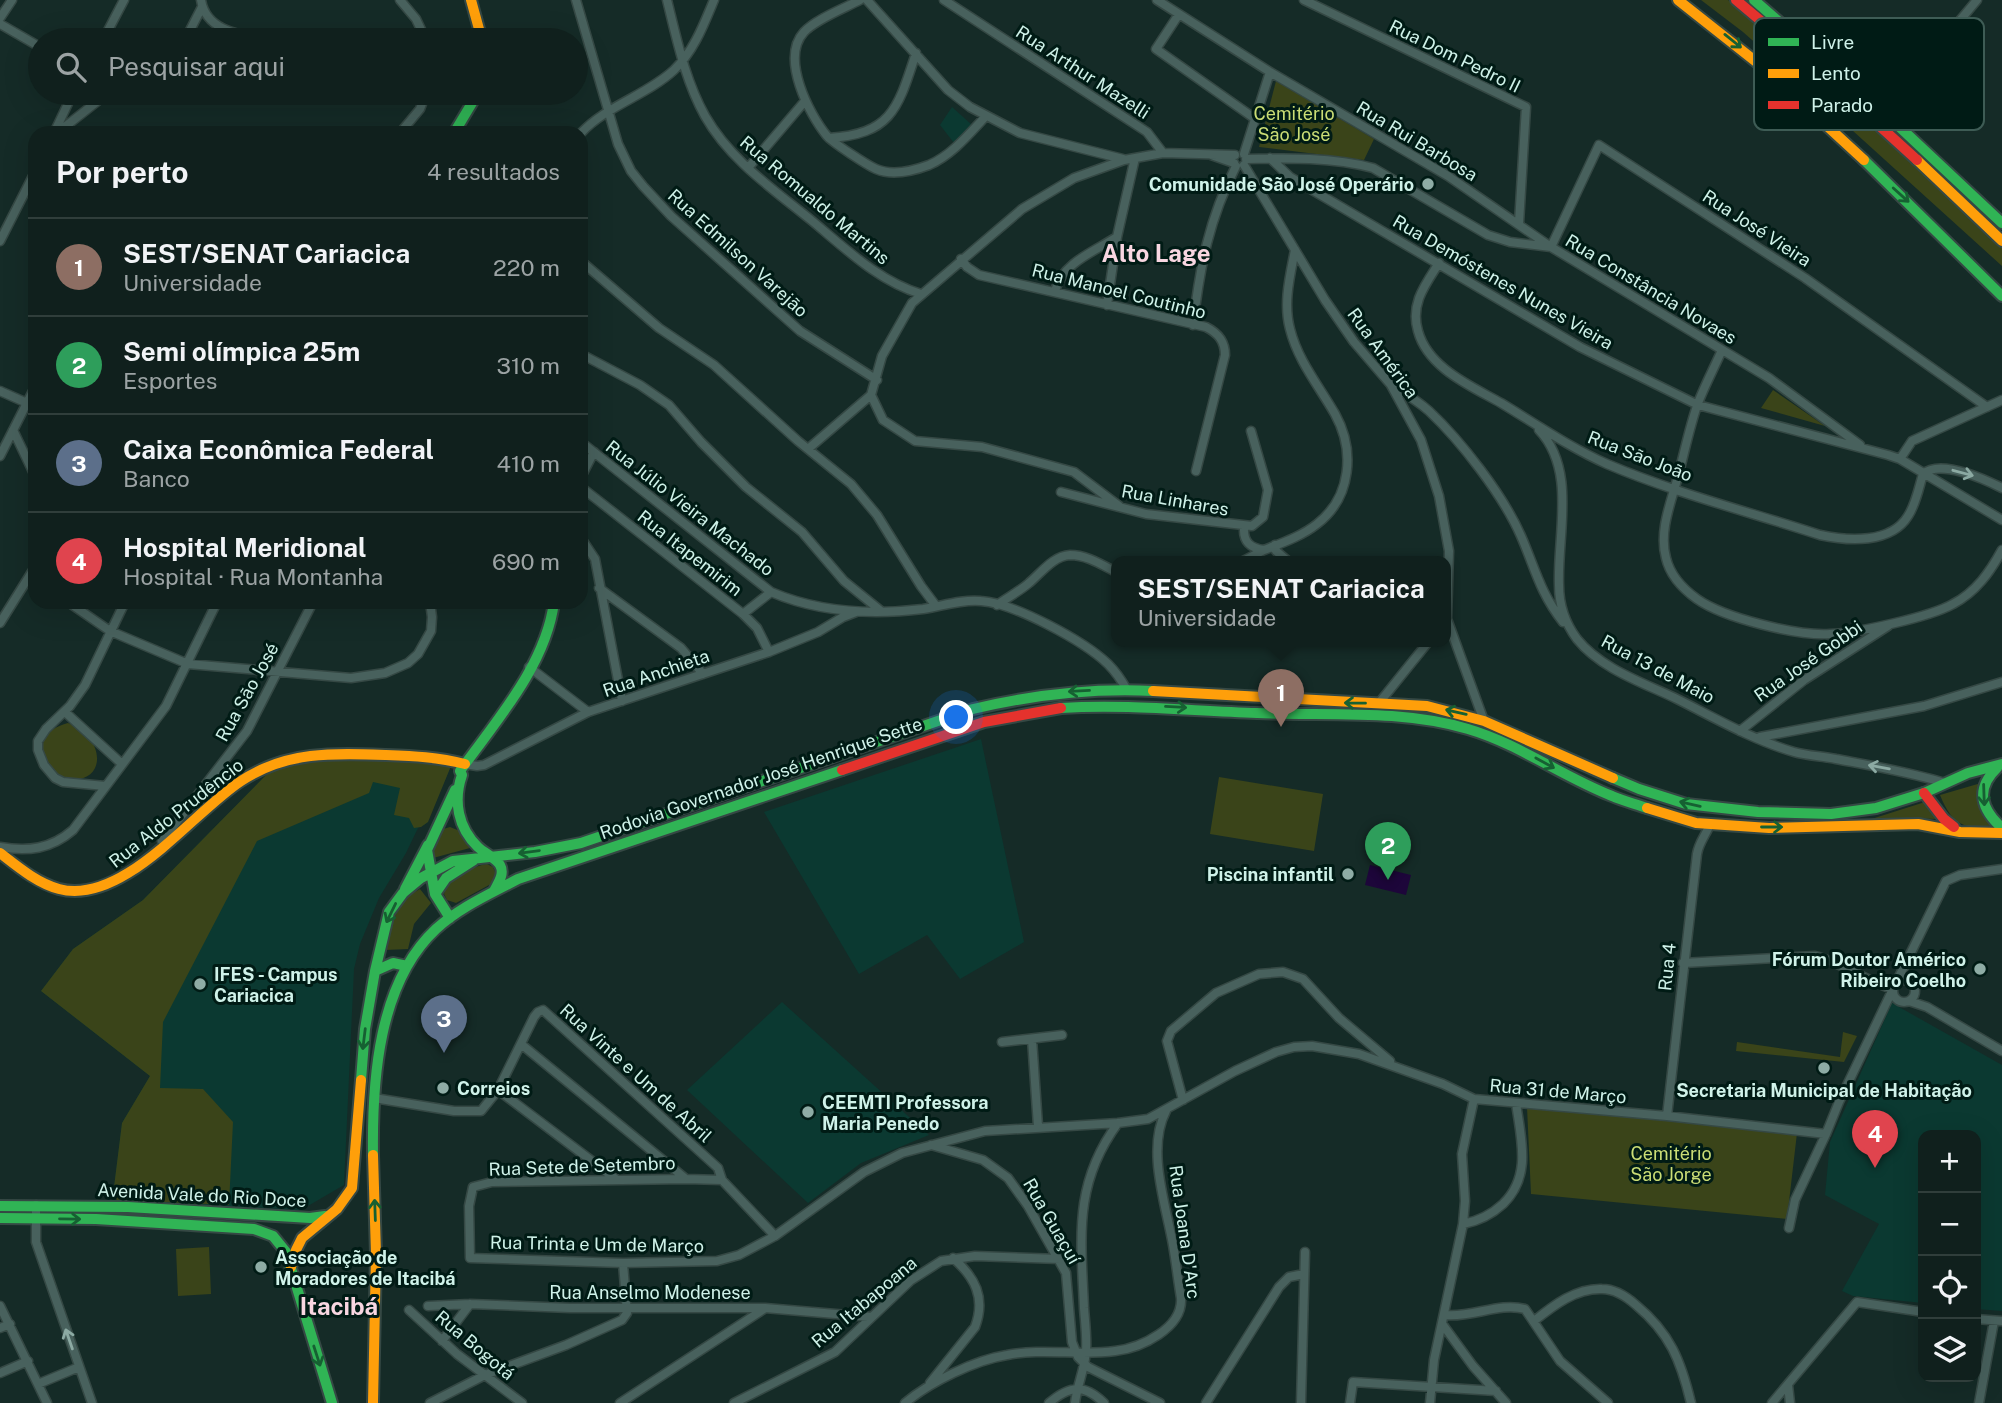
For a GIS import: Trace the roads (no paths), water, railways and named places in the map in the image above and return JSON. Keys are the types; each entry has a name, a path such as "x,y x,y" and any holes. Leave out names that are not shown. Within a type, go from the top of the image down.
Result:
{"main road":[{"path":"471,0 479,28"},
{"path":"1678,0 1754,59"},
{"path":"1736,0 1757,18"},
{"path":"1754,0 1775,18"},
{"path":"458,126 471,105"},
{"path":"1831,130 1923,215 2002,296"},
{"path":"1883,130 2002,241"},
{"path":"1903,130 2002,223"},
{"path":"331,1214 346,1200 354,1180 362,1058 375,971 389,912 403,893 464,769 550,631 553,609"},
{"name":"Rodovia Governador José Henrique Sette","path":"432,870 453,861 535,852 581,843 973,709 1055,693 1127,690 1423,706 1483,721 1639,789 1686,804 1758,812"},
{"name":"Rodovia Governador José Henrique Sette","path":"372,1402 376,1300 374,1098 384,1029 407,966 428,938 450,918 517,879 984,722 1030,712 1112,705 1257,713 1373,715 1446,723 1469,729 1526,753 1611,796 1668,815 1710,824 1769,828 1918,824 1960,832 2002,830"},
{"name":"Rua Aldo Prudêncio","path":"0,853 29,876 46,884 72,892 83,892 110,885 138,868 242,780 286,760 323,753 439,757 464,769"},
{"path":"1710,824 1723,813 1831,814 1876,808 1924,793 1968,773 2002,764"},
{"path":"2002,764 1988,775 1982,788 1982,801 1986,810 2002,830"},
{"path":"464,769 456,802 463,825 483,857 500,865 500,882 492,893"},
{"path":"1924,793 1944,820 1960,832"},
{"path":"436,830 445,825 463,825"},
{"path":"428,845 431,881 435,894 450,918"},
{"path":"435,894 446,878 483,857"},
{"path":"403,893 432,870"},
{"path":"375,971 393,963 407,966"},
{"name":"Avenida Vale do Rio Doce","path":"0,1206 128,1207 310,1218 331,1214"},
{"name":"Avenida Vale do Rio Doce","path":"291,1267 294,1252 302,1237 331,1214"},
{"name":"Avenida Vale do Rio Doce","path":"0,1218 96,1219 263,1230 277,1238 286,1252 332,1403"}],"street":[{"path":"0,18 12,0"},
{"path":"109,28 124,0"},
{"path":"400,0 420,28"},
{"name":"Rua Edmilson Varejão","path":"576,0 584,28"},
{"name":"Rua Romualdo Martins","path":"667,0 682,61 698,103 714,130 748,168 873,271 898,286 920,294"},
{"path":"588,126 672,72 682,61 705,23 714,0"},
{"path":"860,0 812,26 799,40 797,73 805,101 828,138 877,170 906,172 938,161 986,116"},
{"path":"867,0 956,98 1020,133 1124,160"},
{"name":"Rua Arthur Mazelli","path":"944,0 1147,132 1163,153"},
{"name":"Rua Rui Barbosa","path":"1157,0 1270,72 1413,155 1519,223 1551,247"},
{"name":"Rua Dom Pedro II","path":"1304,0 1526,107 1519,223"},
{"path":"1963,18 1978,0"},
{"path":"191,28 201,3"},
{"path":"201,3 208,18 223,28"},
{"path":"1179,14 1156,49 1254,118"},
{"path":"0,24 28,40"},
{"name":"Rua Edmilson Varejão","path":"588,42 618,144 631,171 671,216 800,331 877,380"},
{"path":"828,138 854,136 882,124 898,102 916,53"},
{"path":"1193,325 1205,246 1222,192 1240,160 1270,72"},
{"path":"748,168 805,101"},
{"path":"59,126 69,105"},
{"path":"65,126 92,105"},
{"path":"406,126 421,105"},
{"name":"Rua José Vieira","path":"1551,247 1599,145 1805,278 1987,407"},
{"path":"808,449 871,395 888,342 920,294 1009,218 1074,178 1124,160 1163,153"},
{"name":"Rua Constância Novaes","path":"1163,153 1209,154 1240,160 1270,158 1354,164 1373,168 1488,235 1510,242 1551,247 1796,396 1863,447"},
{"path":"1107,304 1117,237 1135,158"},
{"name":"Rua Demóstenes Nunes Vieira","path":"1270,158 1290,177 1580,347 1698,405 1900,459 2002,520"},
{"name":"Rua América","path":"1240,160 1346,330 1391,385 1421,440 1434,477 1449,556"},
{"path":"0,239 28,185"},
{"path":"1055,292 1058,281 1068,268 1117,237"},
{"path":"1253,556 1315,526 1332,508 1345,484 1349,458 1336,416 1298,355 1290,330 1288,292 1295,250"},
{"name":"Rua Manoel Coutinho","path":"961,259 979,275 1206,327 1218,334 1226,350 1195,471"},
{"name":"Rua São João","path":"1439,263 1422,290 1415,309 1417,330 1426,348 1452,374 1531,424 1609,465 1820,535 1856,540 1881,534 1903,523 1912,508 1923,474"},
{"path":"588,267 659,328 714,365 851,484 870,505 936,606"},
{"path":"1722,350 1698,405 1665,523 1666,561 1679,583 1699,601 1730,613 1801,633 1846,633 1939,611 1964,598 1982,581 2002,550"},
{"path":"588,358 640,385 669,405 701,442 747,487 802,532 844,582 881,611"},
{"path":"1391,385 1428,410 1479,470 1512,518 1544,596 1577,639"},
{"path":"0,391 27,403 0,456"},
{"path":"871,395 883,420 915,441 982,447 1074,472 1121,508"},
{"path":"1900,459 1912,441 2002,400"},
{"name":"Rua 13 de Maio","path":"1531,424 1548,443 1560,470 1560,601 1563,615 1577,639 1606,664 1740,731 1797,752 1908,772 1945,783"},
{"path":"13,430 28,461"},
{"path":"1251,431 1266,478 1268,499 1264,517 1257,524 1244,527 1244,539 1248,544 1264,550"},
{"name":"Rua Júlio Vieira Machado","path":"588,447 771,592 809,604 859,611 972,601 997,605 1045,623 1086,648 1109,664 1127,690"},
{"path":"588,464 594,452"},
{"path":"1923,474 1934,468 1947,469 1975,476 2002,488"},
{"name":"Rua Itapemirim","path":"588,492 744,614 757,628 769,652"},
{"name":"Rua Linhares","path":"1061,492 1146,514 1244,527"},
{"path":"1275,545 1276,551 1282,556"},
{"path":"588,548 595,559 622,701"},
{"path":"997,605 1061,557 1089,559 1111,570"},
{"path":"0,623 28,578"},
{"path":"599,588 681,648 704,674"},
{"path":"744,614 771,592"},
{"path":"78,609 110,631 188,664 363,678 397,669 418,654 426,643 432,624 431,609"},
{"path":"105,786 63,782 55,778 44,765 38,750 38,741 85,685 121,609"},
{"path":"0,847 33,849 54,844 73,831 155,723 188,664 214,609"},
{"name":"Rua São José","path":"150,858 236,748 261,707 309,609"},
{"name":"Rua Anchieta","path":"464,769 490,763 588,712 769,652 818,632 859,611"},
{"name":"Rua José Gobbi","path":"1740,731 1815,672 1896,621"},
{"name":"Rua América","path":"1451,634 1483,721"},
{"path":"1379,704 1424,647"},
{"path":"529,667 588,712"},
{"path":"1758,738 1924,706 2002,682"},
{"path":"65,712 122,764"},
{"name":"Rua 4","path":"1667,1116 1699,844 1710,824"},
{"path":"1789,1228 1793,1206 1839,1101 1946,881 1960,874 2002,869"},
{"path":"1684,963 1815,956 1831,960 1873,983 1894,986 1904,979 1914,985"},
{"path":"1904,965 1908,977 1927,1007"},
{"path":"1183,1100 1168,1046 1171,1031 1209,997 1234,983 1265,973 1277,972 1296,976 1311,987 1339,1018 1396,1065"},
{"path":"1909,1001 1915,994 1914,985"},
{"path":"1894,986 1898,1000 1927,1007 2002,1051"},
{"name":"Rua Vinte e Um de Abril","path":"374,1098 454,1111 481,1111 498,1090 538,1012 543,1010 718,1168 722,1180 775,1236"},
{"path":"1002,1042 1062,1035"},
{"path":"1032,1039 1038,1126"},
{"path":"521,1044 686,1179"},
{"name":"Rua 31 de Março","path":"1183,1100 1258,1059 1294,1047 1312,1046 1344,1050 1396,1065 1474,1099 1667,1116 1826,1134"},
{"path":"498,1090 617,1180"},
{"path":"1430,1403 1434,1360 1463,1224 1465,1202 1462,1154 1474,1099"},
{"name":"Rua Trinta e Um de Março","path":"470,1258 623,1263 717,1261 738,1255 775,1236 864,1171 887,1158 928,1144 985,1131 1148,1119 1183,1100"},
{"path":"1463,1224 1494,1212 1518,1184 1523,1157 1516,1103"},
{"name":"Rua Joana D'Arc","path":"905,1403 928,1386 992,1358 1006,1355 1115,1351 1167,1329 1180,1312 1181,1298 1159,1171 1159,1135 1167,1109"},
{"path":"1075,1403 1076,1388 1086,1352 1081,1234 1083,1206 1090,1174 1102,1147 1118,1123"},
{"name":"Rua Guaçuí","path":"928,1144 983,1160 1001,1171 1023,1197 1060,1259 1067,1282 1075,1353"},
{"name":"Rua Sete de Setembro","path":"470,1258 469,1206 473,1187 492,1182 722,1180"},
{"path":"36,1205 36,1242 92,1403"},
{"path":"1301,1403 1305,1252"},
{"path":"953,1258 975,1256 1060,1259"},
{"path":"928,1386 968,1336 979,1316 978,1288 965,1269 953,1258"},
{"name":"Rua Itabapoana","path":"734,1403 835,1352 919,1274 941,1261 953,1258"},
{"path":"430,1403 485,1375 611,1326 625,1317 627,1308 623,1263"},
{"path":"1206,1403 1279,1287 1290,1277 1304,1274"},
{"path":"1534,1321 1552,1306 1582,1292 1603,1289 1628,1298 1663,1330 1679,1363 1691,1403"},
{"path":"1772,1403 1857,1302 1918,1311"},
{"path":"442,1341 470,1304"},
{"name":"Rua Anselmo Modenese","path":"428,1306 470,1304 765,1308 871,1317"},
{"path":"0,1306 47,1403"},
{"path":"1444,1320 1503,1307 1519,1307 1529,1311 1545,1342 1560,1361 1608,1403"},
{"path":"620,1403 765,1308"},
{"name":"Rua Bogotá","path":"409,1310 442,1341 522,1403"},
{"path":"1444,1320 1506,1403"},
{"path":"1979,1403 1998,1321"},
{"path":"0,1328 10,1324"},
{"path":"1075,1353 1084,1363 1160,1403"},
{"path":"0,1373 28,1361"},
{"path":"38,1384 79,1367"},
{"path":"1350,1403 1353,1382 1496,1391"},
{"path":"1788,1385 1790,1403"},
{"path":"1049,1403 1062,1393 1076,1388 1089,1390 1104,1403"}],"place":[{"name":"Comunidade São José Operário","path":"1428,184"},
{"name":"SEST/SENAT Cariacica","path":"1281,727"},
{"name":"Piscina infantil","path":"1348,874"},
{"name":"Semi olímpica 25m","path":"1388,880"},
{"name":"Fórum Doutor Américo Ribeiro Coelho","path":"1980,969"},
{"name":"IFES - Campus Cariacica","path":"200,984"},
{"name":"Caixa Econômica Federal","path":"444,1053"},
{"name":"Secretaria Municipal de Habitação","path":"1824,1068"},
{"name":"Correios","path":"443,1088"},
{"name":"CEEMTI Professora Maria Penedo","path":"808,1112"},
{"name":"Hospital Meridional","path":"1875,1168"},
{"name":"Associação de Moradores de Itacibá","path":"261,1267"}],"district":[{"name":"Alto Lage","path":"1156,253"},
{"name":"Itacibá","path":"339,1306"}],"park label":[{"name":"Cemitério São José","path":"1294,123"},
{"name":"Cemitério São Jorge","path":"1671,1163"}]}
